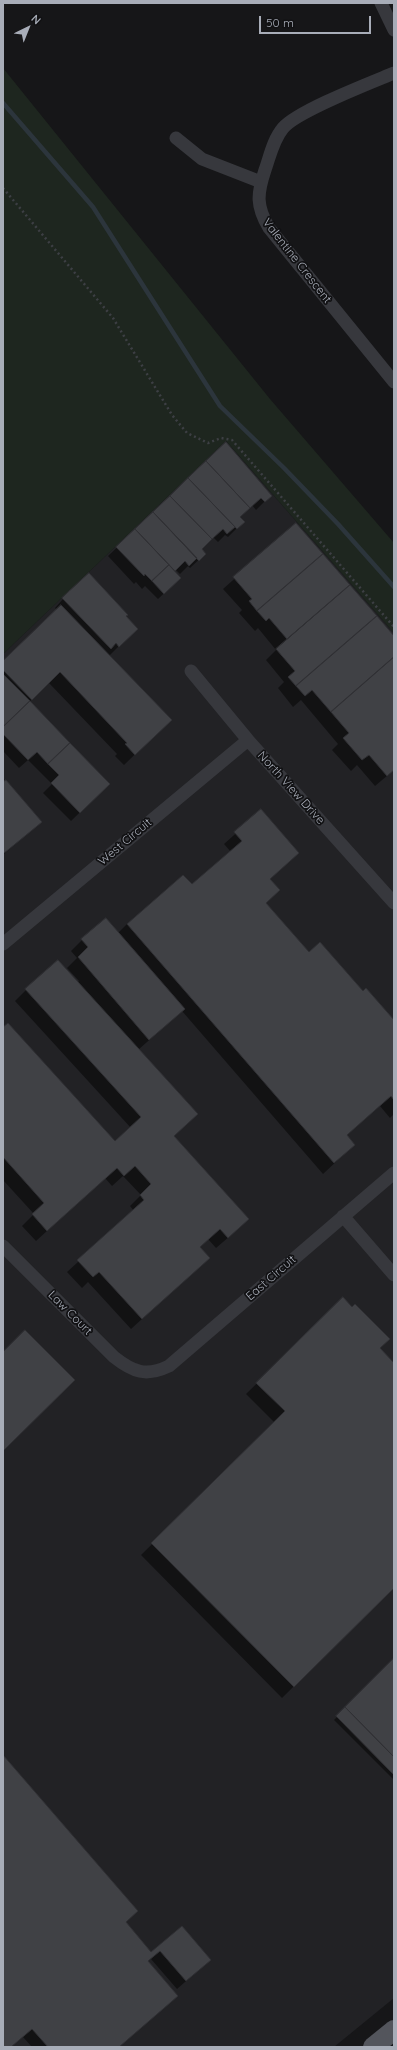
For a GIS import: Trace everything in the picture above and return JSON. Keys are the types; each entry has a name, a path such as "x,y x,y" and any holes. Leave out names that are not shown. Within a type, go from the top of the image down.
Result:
{"main road":[{"path":"373,2047 394,2030"}],"street":[{"path":"381,3 394,30"},
{"name":"Valentine Crescent","path":"394,73 316,108 284,127 275,140 261,182 259,199 260,213 269,228 394,382"},
{"path":"176,138 202,159 261,182"},
{"name":"North View Drive","path":"191,671 248,740 394,903"},
{"name":"West Circuit","path":"3,944 248,740"},
{"name":"East Circuit","path":"143,1372 155,1372 169,1366 394,1173"},
{"path":"344,1216 394,1275"},
{"name":"Law Court","path":"3,1246 106,1350 128,1367 143,1372"}],"path":[{"path":"3,188 113,318 172,415 187,433 208,443 221,438 232,440 394,627"}],"shaded area":[{"path":"3,68 270,399 394,543 394,633 226,441 3,654"},
{"path":"226,441 394,633 394,1998 334,2047 3,2047 3,654"}],"building":[{"path":"226,442 272,496 265,502 261,498 250,508 206,461"},
{"path":"206,461 250,508 240,517 245,522 237,529 188,478"},
{"path":"188,478 235,527 227,534 223,529 212,539 170,496"},
{"path":"170,496 212,539 202,549 206,554 199,561 153,512"},
{"path":"153,512 197,558 189,566 185,561 175,571 135,529"},
{"path":"296,523 323,554 257,611 249,601 252,599 233,577"},
{"path":"135,529 169,565 152,581 145,574 144,576 116,547"},
{"path":"323,554 350,585 287,639 269,618 266,621 257,611"},
{"path":"169,565 181,578 164,594 152,581"},
{"path":"89,573 128,615 126,616 138,629 119,647 116,643 111,649 62,598"},
{"path":"350,585 377,616 296,686 288,677 295,671 276,649"},
{"path":"61,605 172,720 135,755 125,744 127,743 60,672 32,700 3,670 3,661"},
{"path":"377,616 394,636 394,657 331,712 312,690 305,696 296,686"},
{"path":"394,657 394,770 387,776 369,755 362,760 343,738 349,733 331,712"},
{"path":"3,674 30,701 3,727"},
{"path":"30,701 70,743 48,764 37,752 28,760 3,734 3,727"},
{"path":"70,743 110,784 80,813 51,783 59,775 48,764"},
{"path":"6,780 42,822 3,854 3,782"},
{"path":"261,809 299,853 270,879 280,890 266,903 309,952 320,942 363,991 366,988 394,1020 394,1100 391,1096 347,1135 355,1145 334,1163 127,924 183,875 192,884 242,841 234,832"},
{"path":"106,918 185,1009 149,1040 78,957 88,947 81,939"},
{"path":"58,960 198,1114 174,1136 249,1219 228,1238 220,1229 200,1247 210,1258 142,1319 99,1272 93,1277 77,1260 144,1200 140,1195 151,1184 135,1166 124,1176 117,1168 47,1231 32,1214 44,1203 3,1157 3,1027 8,1023 115,1141 141,1117 25,989"},
{"path":"343,1297 352,1307 355,1304 390,1339 380,1348 394,1363 394,1588 294,1687 151,1543 285,1411 256,1383"},
{"path":"25,1330 75,1380 3,1451 3,1352"},
{"path":"394,1658 394,1757 345,1707"},
{"path":"345,1707 394,1757 394,1775 336,1716"},
{"path":"3,1755 138,1911 126,1922 151,1952 182,1926 211,1960 186,1981 160,1951 148,1961 178,1996 119,2047 48,2047 32,2029 11,2047 3,2047"}],"waterway":[{"path":"3,103 93,207 220,406 284,468 338,524 394,587"}]}
